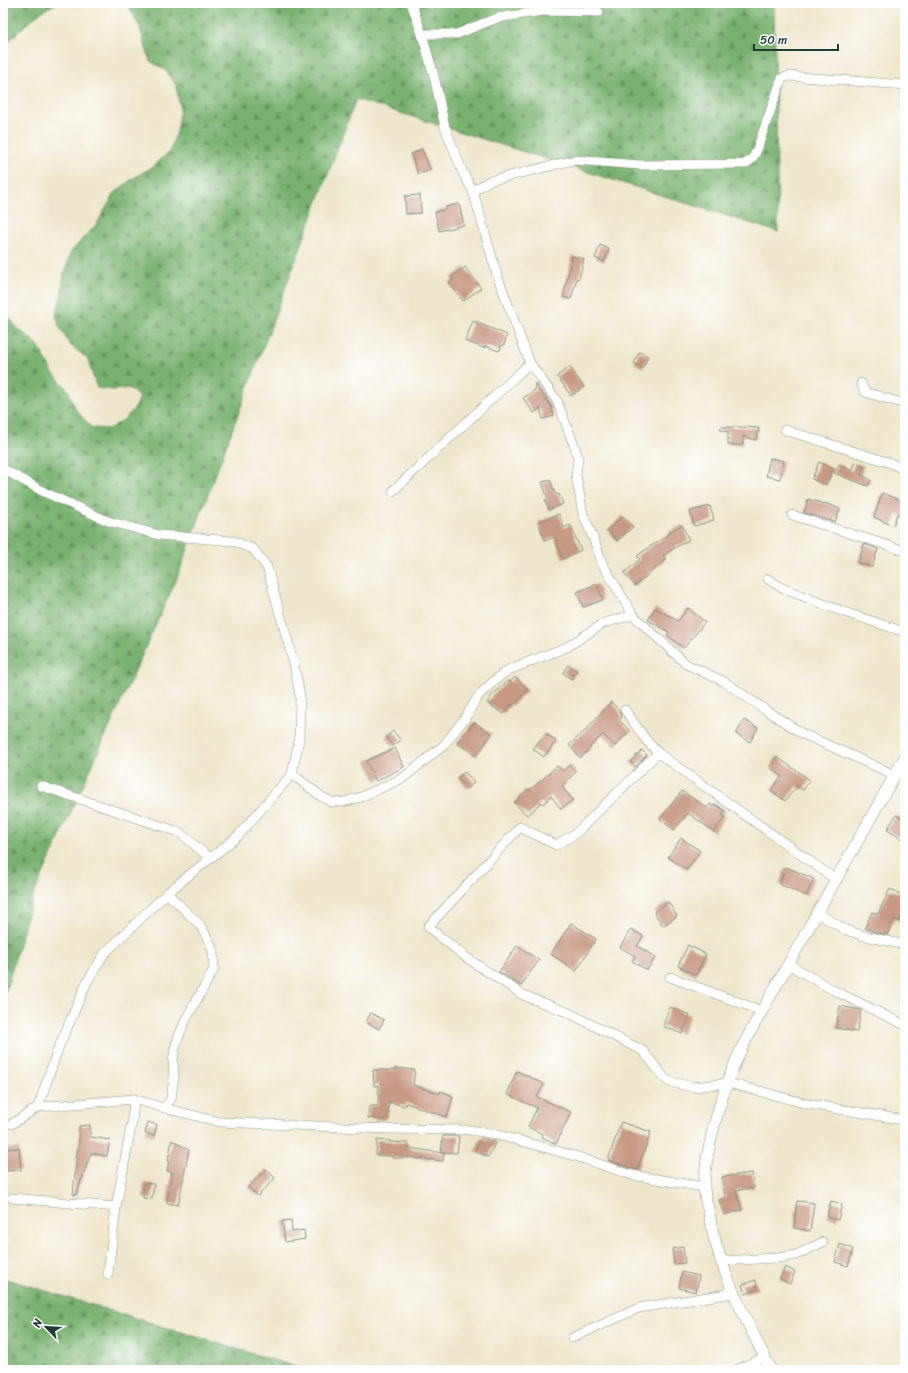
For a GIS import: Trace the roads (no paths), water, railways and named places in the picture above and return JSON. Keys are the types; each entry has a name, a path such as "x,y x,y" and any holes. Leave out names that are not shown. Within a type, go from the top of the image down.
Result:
{"street":[{"path":"411,3 434,76 445,127 463,173 473,191 497,275 530,363 557,400 574,445 578,458 576,475 583,514 603,565 633,615 686,664 725,682 803,734 894,776"},
{"path":"422,34 457,34 497,18 543,11 599,12"},
{"path":"473,191 489,181 574,160 640,165 745,164 752,159 756,152 782,78 789,76 905,85"},
{"path":"393,491 530,363"},
{"path":"861,383 865,392 905,404"},
{"path":"785,430 891,463 905,470"},
{"path":"3,469 44,492 108,521 159,535 233,541 253,549 267,567 294,664 300,696 298,740 292,774 238,836 167,893 104,954 87,982 58,1049 38,1107"},
{"path":"792,515 905,551"},
{"path":"768,579 782,588 844,612 905,632"},
{"path":"292,774 322,798 332,802 344,802 361,797 403,778 444,745 465,718 479,695 508,670 567,647 604,623 633,615"},
{"path":"625,710 646,740 658,753 835,879"},
{"path":"658,753 575,834 556,845 520,827 428,927 468,958 523,995 569,1012 643,1051 667,1081 693,1087 728,1083 808,1104 905,1120"},
{"path":"771,1370 733,1293 720,1261 712,1235 704,1187 709,1148 721,1100 735,1063 788,964 818,913 835,879 905,757"},
{"path":"41,786 179,832 210,858"},
{"path":"164,1108 171,1099 174,1077 173,1060 176,1044 184,1023 214,969 212,947 200,925 167,893"},
{"path":"818,913 846,930 860,935 905,945"},
{"path":"788,964 834,990 905,1025"},
{"path":"670,977 762,1011"},
{"path":"12,1124 38,1107 134,1099 220,1122 389,1129 470,1130 525,1142 575,1156 632,1175 704,1187"},
{"path":"108,1274 116,1207 132,1122 134,1099"},
{"path":"12,1198 116,1207"},
{"path":"720,1261 778,1258 796,1255 823,1242"},
{"path":"572,1338 638,1308 733,1293"},
{"path":"736,1370 765,1357"}]}
